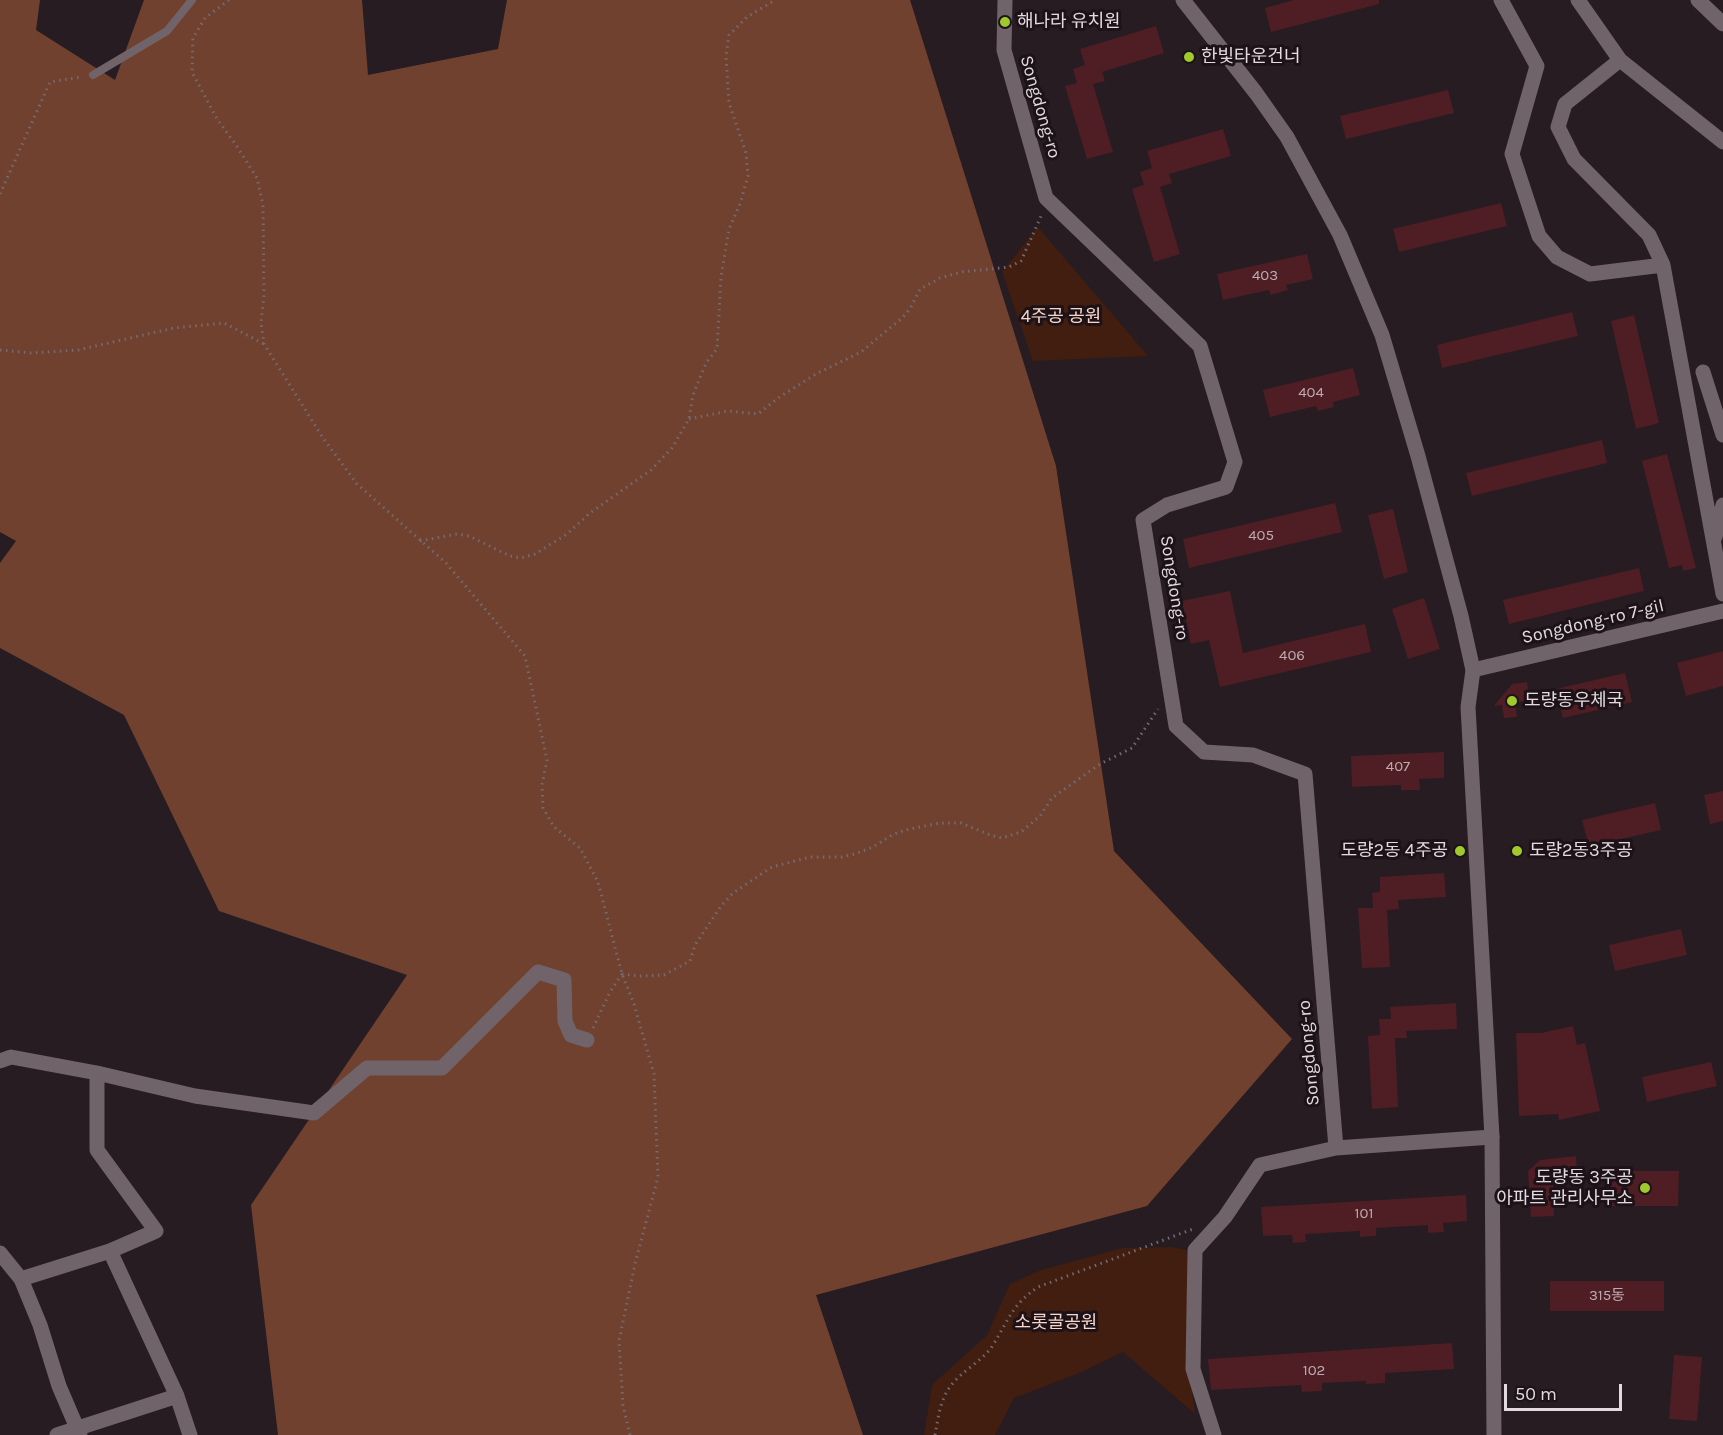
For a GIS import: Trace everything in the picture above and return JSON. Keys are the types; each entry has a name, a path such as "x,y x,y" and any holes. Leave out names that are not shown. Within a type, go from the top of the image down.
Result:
{"street":[{"name":"Songdong-ro","path":"1005,0 1004,51 1046,198 1200,346 1235,462 1226,487 1167,504 1143,520 1176,726 1204,752 1253,755 1305,774 1336,1148"},
{"path":"1184,0 1287,137 1340,235 1360,280 1382,335 1418,456 1461,616 1473,670 1468,707 1492,1137 1494,1435"},
{"path":"1501,0 1537,66 1512,154 1539,236 1557,257 1590,274 1662,265"},
{"path":"1578,0 1620,60 1723,142"},
{"path":"1698,0 1723,24"},
{"path":"1620,60 1565,104 1558,127 1574,159 1649,235 1662,265 1723,594"},
{"path":"1703,372 1723,435"},
{"path":"1714,543 1723,505"},
{"name":"Songdong-ro 7-gil","path":"1473,670 1723,611"},
{"path":"0,1061 11,1057 97,1073 195,1096 314,1113 367,1068 442,1068 538,972 564,980 565,1021 571,1035 586,1040"},
{"path":"21,1279 110,1251 156,1231 97,1150 97,1073"},
{"path":"1214,1435 1193,1369 1195,1250 1218,1224 1260,1165 1336,1148 1492,1137"},
{"path":"110,1251 177,1396 190,1435"},
{"path":"0,1253 21,1279 40,1325 59,1386 79,1432"},
{"path":"57,1435 79,1432 177,1396"}],"lane":[{"path":"93,75 167,31 192,0"}],"path":[{"path":"229,0 205,18 193,38 192,72 217,119 257,178 263,205 264,295 261,323 264,344 323,438 357,484 446,563 525,656 547,760 542,785 543,808 554,827 580,848 598,882 622,974 634,1004 654,1074 658,1177 635,1264 619,1341 623,1405 630,1435"},
{"path":"420,541 457,534 469,536 510,556 522,558 535,554 567,534 590,513 651,470 672,448 689,419 693,395 706,363 717,349 721,277 729,229 740,204 748,176 746,153 729,104 726,57 729,35 747,17 775,0"},
{"path":"0,194 50,82 93,75"},
{"path":"689,419 728,411 758,414 778,398 816,374 861,351 902,318 910,309 920,289 940,278 962,272 1009,267 1021,261 1041,215 1056,207"},
{"path":"0,351 30,353 78,350 174,328 224,323 264,344"},
{"path":"622,974 664,975 690,962 695,945 721,906 733,893 772,867 810,858 855,854 905,830 940,823 961,823 1002,838 1021,832 1040,816 1052,798 1100,764 1132,748 1162,704 1171,696"},
{"path":"586,1040 610,992 622,974"},
{"path":"934,1435 939,1411 950,1387 992,1346 1003,1325 1022,1298 1038,1287 1139,1248 1197,1228 1218,1224"}],"green space":[{"name":"4주공 공원","path":"1038,227 1148,356 1033,361 1002,272"},
{"name":"소롯골공원","path":"1171,1247 1187,1250 1187,1353 1195,1414 1123,1352 1077,1374 1014,1398 995,1435 924,1435 932,1385 987,1335 1010,1284 1041,1270 1122,1248"}],"shaded area":[{"path":"0,0 40,0 36,30 115,80 144,0 362,0 368,75 498,49 507,0 910,0 1056,466 1114,851 1292,1039 1147,1206 816,1295 863,1435 278,1435 251,1205 407,975 219,911 124,715 0,648 0,563 16,541 0,532"}],"building":[{"path":"1294,0 1379,0 1379,4 1271,32 1265,8"},
{"path":"1156,26 1164,53 1102,72 1105,81 1093,84 1113,152 1087,159 1065,86 1077,83 1073,69 1085,65 1080,49"},
{"path":"1448,90 1454,113 1346,139 1340,116"},
{"path":"1223,129 1231,156 1169,174 1172,183 1160,187 1180,254 1154,262 1132,189 1144,185 1140,172 1152,168 1147,151"},
{"path":"1501,203 1507,226 1399,252 1393,229"},
{"path":"1307,254 1313,279 1286,285 1288,290 1271,295 1269,290 1223,300 1217,274"},
{"path":"1572,312 1578,336 1442,368 1437,345"},
{"path":"1634,315 1659,423 1636,429 1611,321"},
{"path":"1353,368 1360,395 1333,402 1334,407 1318,411 1316,406 1270,417 1263,390"},
{"path":"1602,440 1607,463 1472,496 1466,473"},
{"path":"1667,454 1696,568 1683,571 1682,565 1669,568 1642,461"},
{"path":"1335,503 1342,532 1189,568 1183,539"},
{"path":"1393,509 1408,572 1384,579 1368,515"},
{"path":"1639,568 1644,591 1509,624 1503,600"},
{"path":"1230,591 1243,653 1365,624 1371,652 1220,687 1209,640 1191,644 1182,601"},
{"path":"1424,598 1440,649 1408,659 1392,609"},
{"path":"1723,651 1723,686 1686,696 1677,663"},
{"path":"1625,673 1632,702 1563,718 1556,689"},
{"name":"도량동우체국","path":"1527,682 1530,700 1515,703 1517,717 1504,718 1502,705 1494,706 1512,684"},
{"path":"1444,752 1444,778 1419,779 1420,790 1401,790 1401,785 1352,787 1351,756"},
{"path":"1723,791 1723,821 1710,824 1704,795"},
{"path":"1655,803 1661,830 1589,846 1582,820"},
{"path":"1444,873 1446,897 1398,900 1399,909 1387,910 1390,967 1362,968 1358,908 1373,908 1372,893 1380,892 1380,877"},
{"path":"1681,929 1687,955 1615,971 1609,945"},
{"path":"1456,1003 1457,1029 1406,1031 1407,1038 1395,1038 1398,1107 1372,1109 1368,1036 1380,1035 1379,1019 1391,1019 1390,1007"},
{"path":"1573,1026 1577,1045 1585,1043 1600,1111 1559,1120 1558,1114 1519,1116 1516,1033 1541,1033"},
{"path":"1711,1062 1717,1086 1647,1102 1642,1077"},
{"path":"1576,1156 1578,1183 1553,1185 1554,1216 1531,1217 1528,1171 1540,1160"},
{"name":"도량동 3주공 아파트 관리사무소","path":"1611,1171 1679,1171 1678,1206 1610,1206"},
{"path":"1466,1195 1467,1221 1443,1223 1444,1232 1428,1233 1428,1225 1376,1228 1376,1236 1360,1237 1360,1231 1305,1234 1306,1242 1293,1243 1292,1235 1263,1236 1261,1207"},
{"path":"1550,1281 1664,1281 1664,1311 1550,1311"},
{"path":"1452,1343 1454,1369 1385,1373 1385,1383 1366,1384 1366,1381 1322,1383 1322,1391 1302,1392 1301,1385 1211,1390 1208,1359"},
{"path":"1674,1355 1702,1357 1697,1421 1669,1419"}],"place":[{"name":"해나라 유치원","path":"1005,22"},
{"name":"한빛타운건너","path":"1189,57"},
{"name":"도량동우체국","path":"1512,701"},
{"name":"도량2동 4주공","path":"1460,851"},
{"name":"도량2동3주공","path":"1517,851"},
{"name":"도량동 3주공 아파트 관리사무소","path":"1645,1188"}]}
